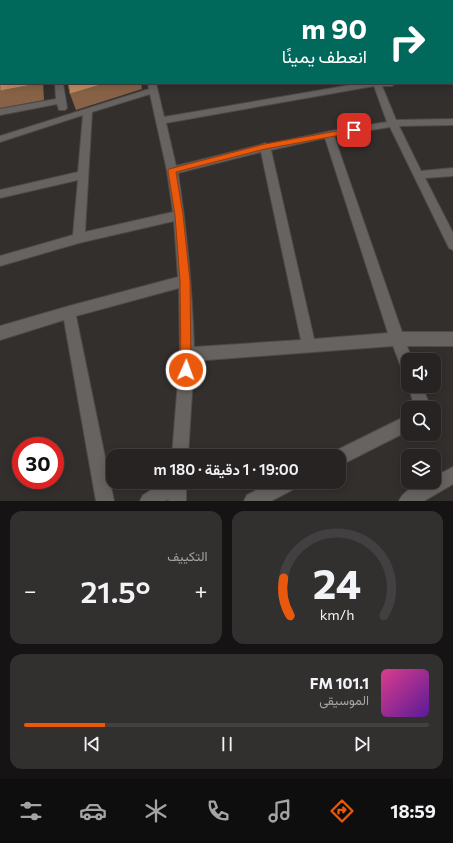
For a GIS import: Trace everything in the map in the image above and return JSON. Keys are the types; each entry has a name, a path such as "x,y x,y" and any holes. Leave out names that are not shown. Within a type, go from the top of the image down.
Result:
{"street":[{"path":"59,84 63,118"},
{"path":"160,121 371,84"},
{"path":"377,84 393,124 418,175 450,233 453,245"},
{"path":"0,139 88,110 155,85 160,121 172,171 179,215 185,281 187,355 180,449"},
{"path":"0,112 61,101"},
{"path":"79,238 88,110"},
{"path":"172,171 265,146 393,124 453,122"},
{"path":"329,135 402,353"},
{"path":"265,146 309,346"},
{"path":"418,175 453,172"},
{"path":"0,194 84,175"},
{"path":"0,261 79,238 179,215"},
{"path":"0,333 69,312 185,281"},
{"path":"69,312 105,501"},
{"path":"187,355 397,339 453,339"},
{"path":"346,454 401,427"},
{"path":"408,501 453,475"},
{"path":"149,501 168,489"},
{"path":"177,501 178,489"},
{"path":"253,501 276,489"}],"building":[{"path":"0,84 37,84 0,91"},
{"path":"68,84 104,84 70,94"}],"route":[{"path":"186,370 185,281 179,215 172,171 265,146 354,130"}]}
